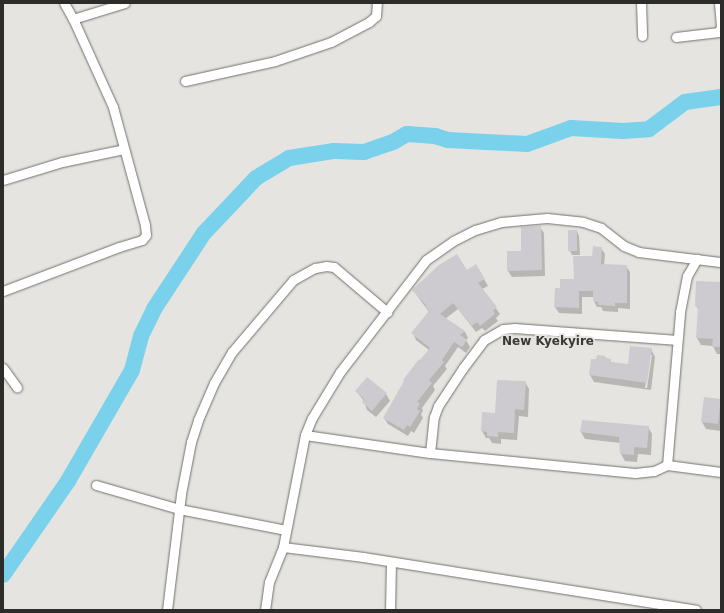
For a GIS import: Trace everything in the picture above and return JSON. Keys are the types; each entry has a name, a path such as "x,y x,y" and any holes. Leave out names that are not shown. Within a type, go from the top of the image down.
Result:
{"street":[{"path":"3,291 52,271 145,238 147,231 113,107 73,19 64,3"},
{"path":"73,19 125,3"},
{"path":"185,81 275,61 331,42 369,22 376,16 377,3"},
{"path":"642,3 642,36"},
{"path":"676,37 719,32 721,26 719,3"},
{"path":"3,180 62,162 124,149"},
{"path":"265,610 269,582 283,547 305,436 312,418 340,372 426,260 440,250 475,230 501,222 548,218 583,222 601,228 624,246 639,252 721,262"},
{"path":"667,465 677,340 687,276 697,259"},
{"path":"167,610 179,509 191,442 214,383 232,352 293,280 315,268 326,266 334,267 387,312"},
{"path":"430,453 434,417 438,406 463,368 484,340 503,329 515,328 677,340"},
{"path":"3,368 17,387"},
{"path":"305,436 430,453 635,473 654,471 667,465 721,472"},
{"path":"96,485 179,509 286,530"},
{"path":"283,547 362,557 391,563 696,610"},
{"path":"390,610 391,563"}],"building":[{"path":"541,226 542,270 507,271 507,251 521,251 521,227"},
{"path":"568,230 577,230 577,251 568,251"},
{"path":"593,246 602,247 601,264 627,265 627,303 615,303 615,306 598,305 598,302 593,301 593,291 579,291 579,308 554,307 555,288 560,288 560,279 574,279 573,256 592,256"},
{"path":"457,254 467,270 476,264 485,279 478,283 497,307 493,311 495,314 480,326 477,322 472,326 453,303 440,314 465,331 460,335 467,340 462,347 454,342 442,360 444,362 429,380 432,383 417,402 420,403 417,409 420,411 410,427 407,425 404,430 383,418 404,381 403,380 419,359 420,360 430,348 411,333 429,311 425,306 426,305 412,290 439,265"},
{"path":"696,281 721,282 721,347 712,347 713,339 696,338 698,306 695,306"},
{"path":"630,346 652,348 647,383 589,375 591,359 596,359 597,355 605,356 605,358 611,359 611,362 628,364"},
{"path":"367,377 387,393 372,411 362,402 364,399 355,391"},
{"path":"497,380 526,381 524,410 515,409 514,433 498,432 498,437 487,436 487,432 481,431 482,412 495,413"},
{"path":"704,397 721,399 718,424 701,422"},
{"path":"582,420 649,426 647,448 634,447 634,455 620,454 619,437 580,432"}],"waterway":[{"path":"3,575 68,481 132,370 141,336 154,309 204,233 256,178 289,158 334,151 364,152 393,142 407,134 435,136 448,140 527,144 571,128 623,131 649,129 685,102 721,97"}],"district":[{"name":"New Kyekyire","path":"548,342"}]}
